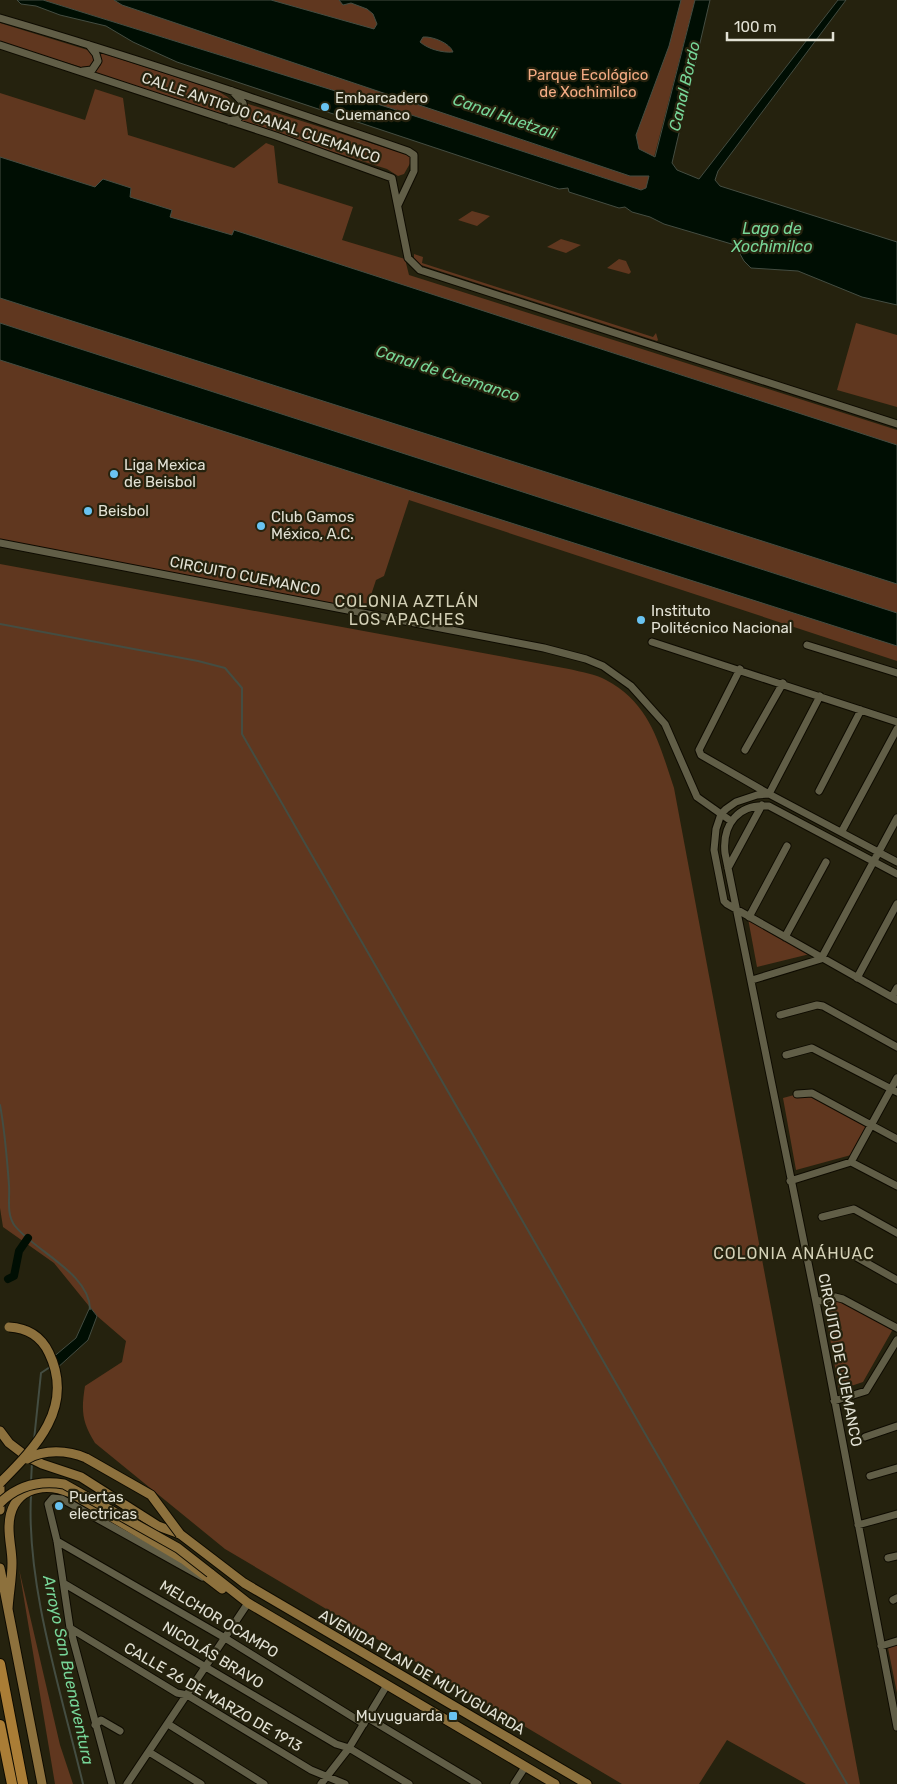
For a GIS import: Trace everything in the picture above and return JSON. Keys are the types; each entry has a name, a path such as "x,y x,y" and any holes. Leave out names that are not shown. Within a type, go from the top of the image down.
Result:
{"highway":[{"path":"0,1664 23,1784"},
{"path":"0,1725 12,1784"}],"main road":[{"path":"0,1328 20,1328 39,1338 50,1354 56,1380 55,1406 49,1423 36,1446 0,1481 0,1510"},
{"path":"0,1431 26,1456 42,1464 75,1474 158,1526 180,1534"},
{"path":"18,1464 30,1457 50,1452 80,1456 150,1495 180,1534"},
{"path":"0,1503 24,1486 46,1482 64,1484 178,1548 208,1576"},
{"path":"8,1608 12,1560 9,1528 13,1510 26,1493 43,1487 58,1488 72,1493 208,1576"},
{"name":"AVENIDA PLAN DE MUYUGUARDA","path":"180,1534 244,1583 587,1784"},
{"path":"0,1568 42,1784"},
{"name":"AVENIDA PLAN DE MUYUGUARDA","path":"208,1576 248,1604 555,1784"}],"street":[{"name":"CALLE ANTIGUO CANAL CUEMANCO","path":"0,18 231,90 408,151 414,155 414,170 398,205"},
{"path":"80,72 92,70 97,66 96,54 88,44"},
{"name":"CALLE ANTIGUO CANAL CUEMANCO","path":"0,45 229,121 392,178 398,205"},
{"path":"229,121 238,119 244,109 243,103 231,90"},
{"path":"398,205 408,258 420,270 897,424"},
{"name":"CIRCUITO CUEMANCO","path":"0,543 544,648 586,658 617,674 644,698 672,736 694,792 702,801 731,821"},
{"path":"652,642 783,683 897,722"},
{"path":"807,645 897,673"},
{"path":"740,669 699,750 701,755 769,794 842,831 897,862"},
{"path":"745,750 783,683"},
{"path":"769,794 820,696"},
{"path":"819,791 861,710"},
{"path":"842,831 897,729"},
{"path":"721,814 744,798 769,794"},
{"path":"731,821 749,807 762,805 780,810 897,874"},
{"path":"728,868 762,805"},
{"name":"CIRCUITO DE CUEMANCO","path":"721,814 716,829 714,850 724,901 737,910"},
{"path":"752,980 821,959 897,818"},
{"name":"CIRCUITO DE CUEMANCO","path":"731,821 724,838 728,868 816,1302 897,1727"},
{"path":"749,917 787,846"},
{"path":"785,937 826,862"},
{"path":"857,978 897,904"},
{"path":"737,910 894,999 897,988"},
{"path":"780,1015 817,1005 823,1006 897,1047"},
{"path":"786,1054 812,1048 894,1091"},
{"path":"790,1181 851,1162 871,1125 894,1091 897,1078"},
{"path":"797,1094 812,1093 897,1138"},
{"path":"851,1162 897,1186"},
{"path":"822,1217 854,1209 897,1233"},
{"path":"828,1255 851,1254 897,1280"},
{"path":"816,1302 835,1297 843,1299 897,1328"},
{"path":"834,1401 866,1391 897,1340"},
{"path":"865,1436 897,1426"},
{"path":"870,1476 897,1468"},
{"path":"112,1784 70,1628 57,1541 48,1504 53,1498 62,1499 180,1566 208,1576"},
{"path":"858,1525 897,1514"},
{"name":"MELCHOR OCAMPO","path":"57,1541 478,1784"},
{"path":"888,1558 897,1556"},
{"name":"NICOLÁS BRAVO","path":"64,1584 336,1744 349,1748 409,1784"},
{"path":"131,1783 149,1752 248,1604"},
{"name":"CALLE 26 DE MARZO DE 1913","path":"70,1628 177,1693 188,1695 311,1770 326,1777 337,1779 345,1784"},
{"path":"881,1646 897,1642"},
{"path":"321,1784 349,1748 387,1685"},
{"path":"95,1725 101,1720 120,1731"},
{"path":"168,1724 264,1784"},
{"path":"149,1752 201,1784"},
{"path":"514,1784 525,1767"}],"green space":[{"name":"Parque Ecológico de Xochimilco","path":"43,0 695,0 646,188 641,190 390,108"},
{"path":"0,23 91,51 95,64 92,68 84,68 0,42"},
{"path":"98,52 216,90 230,100 233,106 227,113 219,113 93,72 101,65"},
{"path":"95,89 123,98 128,135 234,168 266,143 274,146 278,183 353,207 342,240 405,259 409,275 897,430 897,661 409,500 384,576 376,580 366,610 0,541 0,93 85,120"},
{"path":"245,103 408,155 412,160 404,174 398,176 387,169 238,122"},
{"path":"472,211 490,216 477,226 458,220"},
{"path":"561,239 581,245 566,253 547,247"},
{"path":"414,254 423,257 422,263 653,337 656,333 658,340 418,264 414,260"},
{"path":"619,259 626,261 631,272 629,274 607,268"},
{"path":"856,323 897,335 897,407 837,390"},
{"path":"0,564 583,672 602,678 621,690 634,701 643,713 658,741 674,788 860,1784 806,1784 727,1740 699,1784 622,1784 225,1549 95,1443 85,1422 83,1402 85,1386 122,1362 126,1341 97,1316 54,1263 3,1227 0,1208"},
{"path":"747,913 818,952 757,967"},
{"path":"809,1091 868,1125 851,1155 796,1170 783,1098"},
{"path":"840,1300 893,1329 863,1382 839,1390 824,1304"},
{"path":"19,1569 60,1745 73,1784 55,1784"},
{"path":"897,1645 897,1693 888,1648"}],"water":[{"path":"17,0 43,0 390,108 641,190 646,188 649,176 630,176 122,5 114,0 271,0 374,29 377,24 373,14 367,9 351,3 343,5 339,0 681,0 669,46 636,135 639,149 655,157 695,0 710,0 672,163 677,170 699,179 838,0 846,0 718,171 715,180 720,186 897,242 897,305 862,297 798,271 751,268 744,261 735,245 664,224 650,217 632,212 625,207 619,208 569,192 568,188 559,189 177,62 133,42 106,26 60,15 36,6 21,4","holes":["423,37 445,43 453,52 444,52 427,47 420,42"]},
{"name":"Canal de Cuemanco","path":"0,157 95,187 103,179 131,188 130,197 172,210 170,217 232,235 234,230 897,445 897,584 0,298"},
{"path":"0,323 897,613 897,646 0,360"},
{"path":"90,1307 97,1316 88,1340 56,1369 51,1359 76,1338"}],"waterway":[{"path":"0,624 198,661 225,668 242,688 242,734 847,1784"},
{"name":"Arroyo San Buenaventura","path":"0,1105 7,1155 9,1211 12,1221 24,1235 72,1274 88,1296 90,1309"},
{"path":"8,1279 14,1276 19,1251 28,1238"},
{"name":"Arroyo San Buenaventura","path":"34,1440 41,1373 50,1367"},
{"name":"Arroyo San Buenaventura","path":"31,1482 32,1462"},
{"name":"Arroyo San Buenaventura","path":"31,1495 31,1530 40,1603 47,1640 83,1784"}],"place":[{"name":"Embarcadero Cuemanco","path":"325,107"},
{"name":"Liga Mexica de Beisbol","path":"114,474"},
{"name":"Beisbol","path":"88,511"},
{"name":"Club Gamos México, A.C.","path":"261,526"},
{"name":"Instituto Politécnico Nacional","path":"641,620"},
{"name":"Puertas electricas","path":"59,1506"},
{"name":"Muyuguarda","path":"453,1716"}],"district":[{"name":"COLONIA AZTLÁN LOS APACHES","path":"407,610"},
{"name":"COLONIA ANÁHUAC","path":"794,1253"}],"water label":[{"name":"Canal Bordo","path":"684,86"},
{"name":"Canal Huetzali","path":"505,116"},
{"name":"Lago de Xochimilco","path":"772,237"}]}
